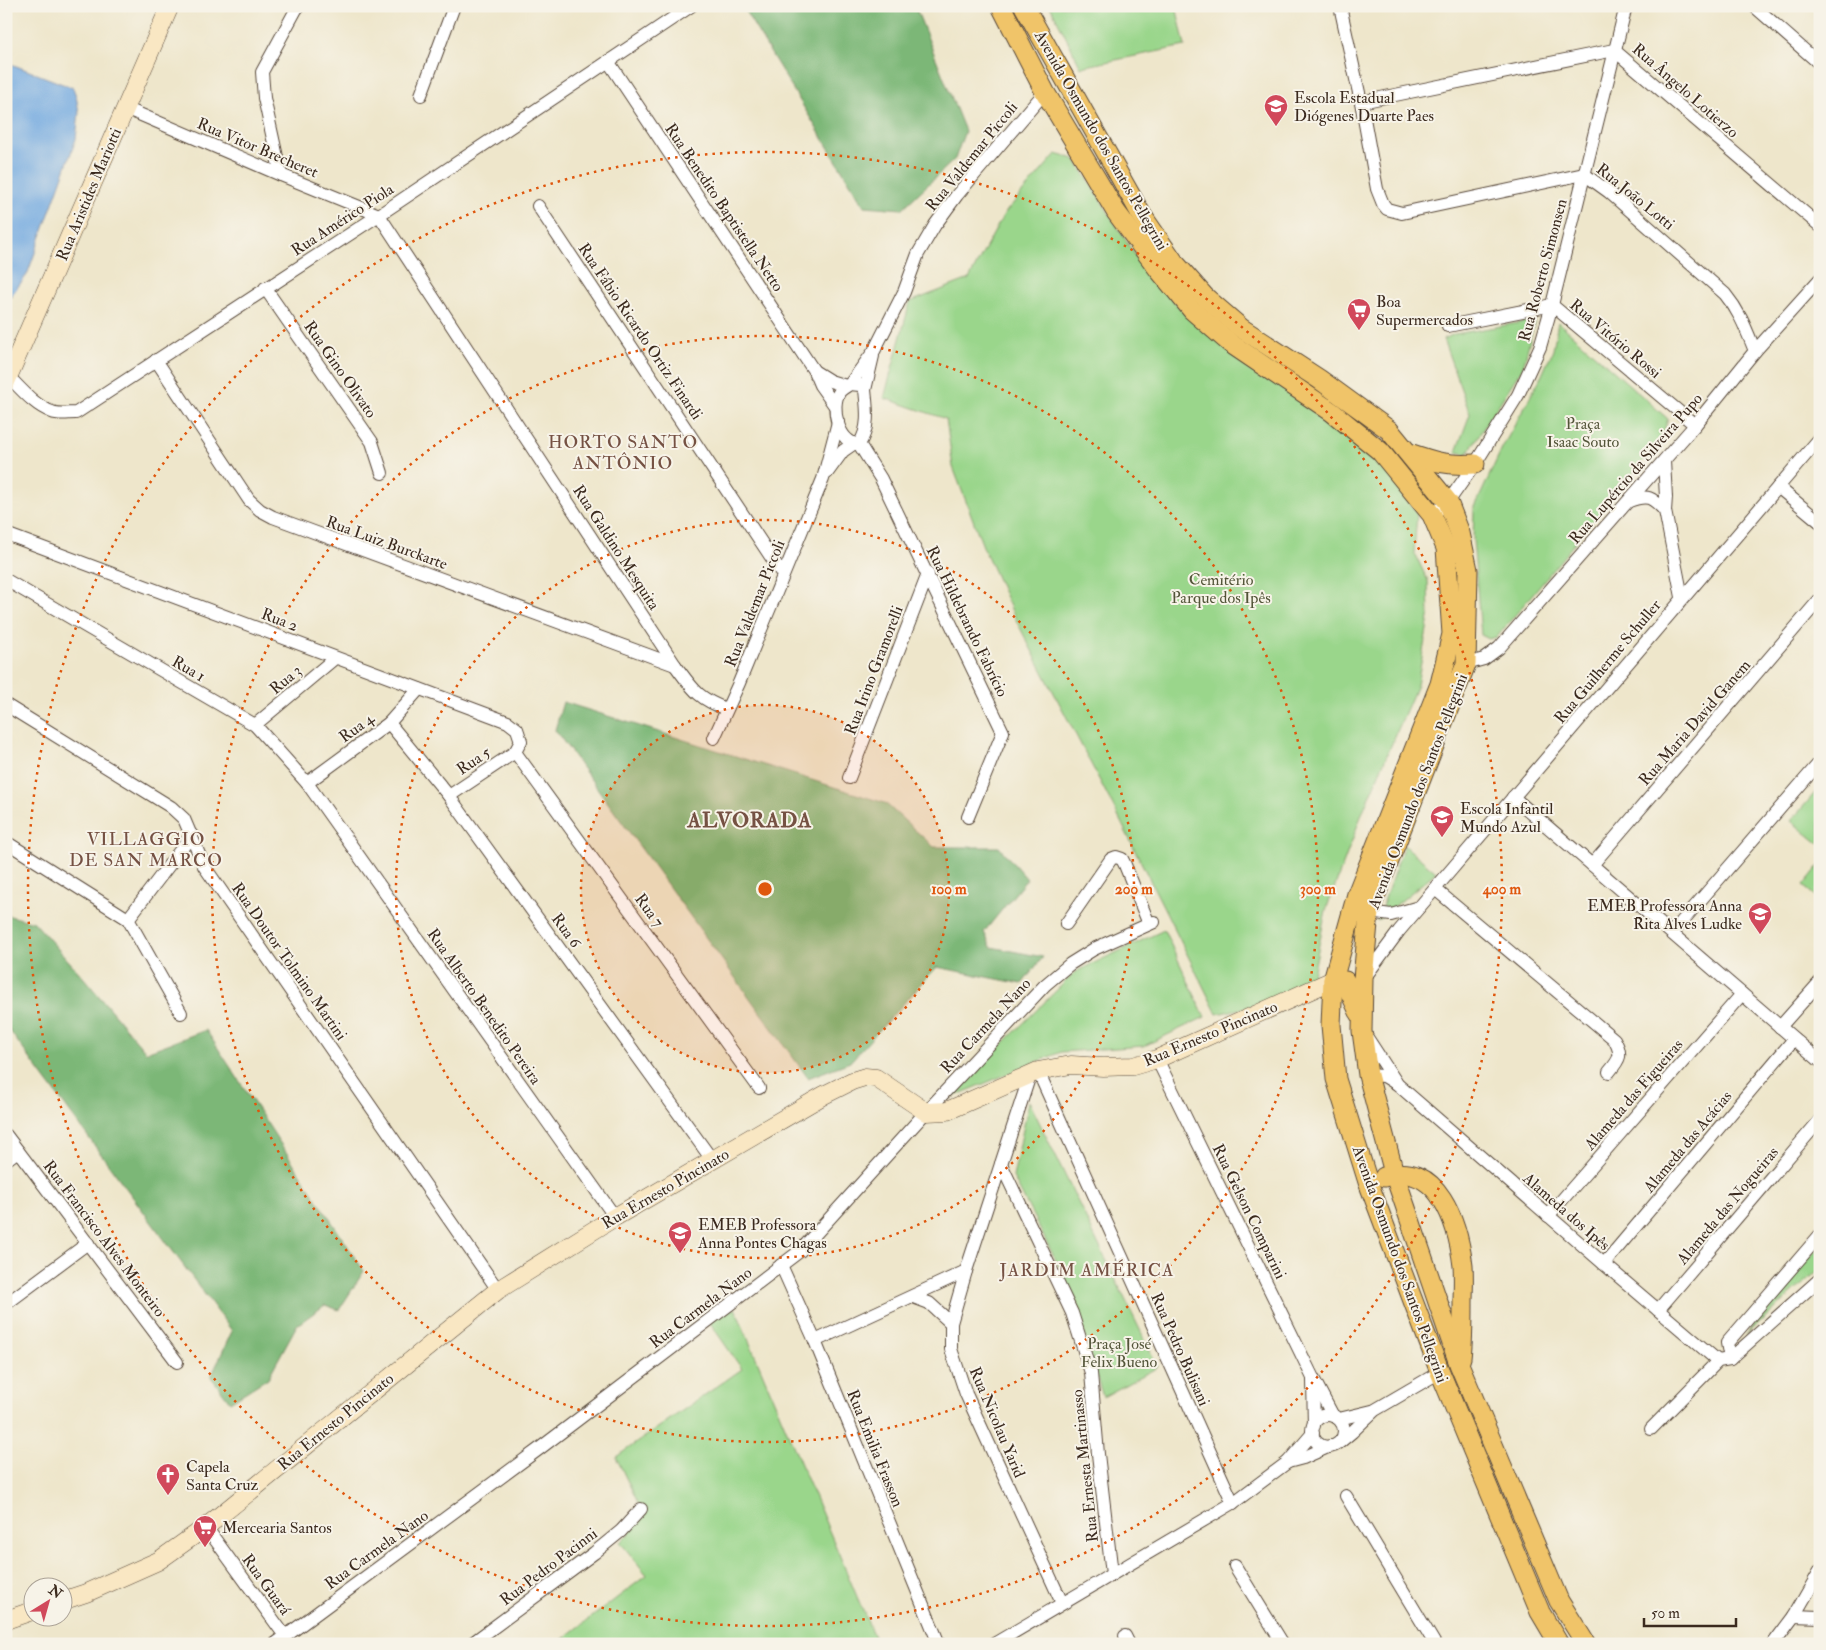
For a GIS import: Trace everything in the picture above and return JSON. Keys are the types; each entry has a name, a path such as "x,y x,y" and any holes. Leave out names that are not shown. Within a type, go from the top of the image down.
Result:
{"main road":[{"name":"Avenida Osmundo dos Santos Pellegrini","path":"1001,6 1045,92 1116,212 1159,270 1192,310 1230,343 1332,412 1380,452 1432,515 1446,548 1452,634 1440,684 1357,894 1333,980 1330,1025 1336,1079 1368,1182 1440,1372 1540,1612 1559,1644"},
{"name":"Avenida Osmundo dos Santos Pellegrini","path":"1024,6 1146,222 1174,262 1205,297 1241,328 1357,405 1389,430 1448,502 1462,538 1468,570 1466,664 1369,912 1363,979 1362,1025 1368,1076 1394,1173 1459,1364 1559,1601 1586,1644"},
{"path":"1045,92 1051,85 1057,84 1062,85 1073,94"},
{"path":"1408,452 1432,461 1454,465 1476,464"},
{"path":"1451,629 1455,648 1459,657 1466,664"},
{"path":"1333,980 1345,981 1356,1003 1362,1025"},
{"path":"1336,1079 1354,1074 1368,1076"},
{"path":"1368,1182 1394,1173 1419,1177 1439,1193 1452,1221 1461,1251 1464,1285 1462,1357 1459,1364 1440,1372"}],"street":[{"name":"Rua Aristides Mariotti","path":"7,380 170,6"},
{"path":"281,175 264,98 262,72 298,6"},
{"path":"422,95 454,6"},
{"name":"Rua Américo Piola","path":"7,380 52,412 63,414 76,413 378,215 691,6"},
{"path":"1340,6 1361,102"},
{"name":"Rua Roberto Simonsen","path":"1432,515 1448,502 1476,464 1518,395 1540,347 1626,6"},
{"path":"1754,6 1820,64"},
{"name":"Rua Ângelo Lotierzo","path":"1361,102 1614,50 1820,226"},
{"name":"Rua Benedito Baptistella Netto","path":"608,61 814,371 820,385 835,406"},
{"name":"Rua Valdemar Piccoli","path":"835,406 840,390 848,385 874,351 904,292 918,254 935,225 957,195 1045,92"},
{"name":"Rua João Lotti","path":"1361,102 1378,189 1383,204 1387,209 1402,213 1584,174 1609,192 1725,294 1743,320 1755,351"},
{"name":"Rua Vitor Brecheret","path":"124,108 378,215"},
{"name":"Rua Fábio Ricardo Ortiz Finardi","path":"538,206 783,575"},
{"name":"Rua Galdino Mesquita","path":"378,215 675,665 699,695 708,702 726,709"},
{"name":"Rua Lupércio da Silveira Pupo","path":"1466,664 1484,660 1499,648 1664,461 1755,351 1820,279"},
{"name":"Rua Gino Olivato","path":"265,288 372,442 382,473"},
{"name":"Rua Vitório Rossi","path":"1448,326 1552,305 1695,425"},
{"name":"Rua Valdemar Piccoli","path":"823,479 843,451 864,437 866,428 866,390 874,351"},
{"name":"Rua Luiz Burckarte","path":"156,360 249,500 260,510 272,517 675,665"},
{"name":"Rua Benedito Baptistella Netto","path":"814,371 830,381 848,385 860,385 866,390"},
{"path":"835,406 838,422"},
{"name":"Rua Valdemar Piccoli","path":"714,738 739,683 823,479 838,422"},
{"name":"Rua Hildebrando Fabrício","path":"838,422 846,439 856,444 881,479 1003,732 968,817"},
{"name":"Rua Guilherme Schuller","path":"1363,979 1435,889 1682,597 1820,438"},
{"path":"1664,461 1665,511 1682,597"},
{"path":"1778,487 1820,522"},
{"path":"1628,502 1641,497 1649,497 1656,501 1665,511"},
{"name":"Rua 2","path":"6,534 508,722 517,729 521,741 514,752"},
{"name":"Rua Irino Gramorelli","path":"849,778 928,574"},
{"name":"Rua 1","path":"6,580 255,725 306,783 329,815"},
{"name":"Rua Maria David Ganem","path":"1592,865 1820,599"},
{"name":"Rua 3","path":"255,725 335,658"},
{"name":"Rua 4","path":"306,783 390,722 418,689"},
{"name":"Rua Doutor Tolmino Martini","path":"6,706 171,808 184,820 204,866 498,1290"},
{"name":"Rua 6","path":"390,722 449,796 713,1160"},
{"name":"Rua 5","path":"449,796 514,752"},
{"name":"Rua 7","path":"514,752 759,1088"},
{"path":"1672,934 1820,762"},
{"path":"1513,797 1820,1061"},
{"name":"Rua Alberto Benedito Pereira","path":"329,815 615,1217"},
{"path":"128,919 192,835"},
{"path":"6,842 128,919 180,1013"},
{"name":"Rua Carmela Nano","path":"280,1640 538,1449 800,1251 1045,985 1070,964 1094,949 1152,923 1122,859 1116,857 1066,924"},
{"path":"1435,889 1614,1039 1620,1049 1619,1060 1610,1072"},
{"path":"1369,912 1390,915 1420,907"},
{"name":"Rua Ernesto Pincinato","path":"72,1598 158,1561 206,1527 498,1290 615,1217 824,1095 852,1081 865,1077 876,1078 926,1112 947,1111 1034,1073 1071,1065 1133,1066 1157,1058 1333,980"},
{"path":"1780,1027 1820,982"},
{"name":"Alameda das Figueiras","path":"1548,1216 1742,994"},
{"name":"Alameda dos Ipês","path":"1362,1025 1397,1084"},
{"name":"Alameda das Acácias","path":"1604,1264 1794,1039"},
{"name":"Rua Gelson Comparini","path":"1157,1058 1313,1378 1336,1418"},
{"name":"Rua Nicolau Yarid","path":"1034,1073 1001,1164 966,1271 951,1323 951,1349 966,1394 1062,1603"},
{"name":"Rua Pedro Bulisani","path":"1034,1073 1233,1503"},
{"name":"Alameda dos Ipês","path":"1368,1076 1384,1076 1397,1084 1658,1310 1724,1360"},
{"name":"Alameda das Nogueiras","path":"1658,1310 1820,1120"},
{"name":"Rua Francisco Alves Monteiro","path":"6,1134 177,1362"},
{"path":"6,1160 18,1151"},
{"name":"Rua Ernesta Martinasso","path":"1001,1164 1072,1313 1091,1373 1112,1574"},
{"path":"1724,1360 1727,1343 1820,1235"},
{"path":"6,1304 88,1243"},
{"name":"Rua Emilia Frasson","path":"781,1265 815,1341 939,1644"},
{"path":"815,1341 966,1271"},
{"path":"1651,1429 1724,1360 1820,1279"},
{"path":"913,1296 929,1303 951,1323"},
{"path":"1288,1462 1303,1458 1335,1444 1375,1410 1440,1372"},
{"name":"Rua Gelson Comparini","path":"1313,1378 1313,1430"},
{"path":"994,1644 1233,1503 1288,1462 1313,1430 1319,1418 1324,1416 1336,1418 1375,1410"},
{"path":"1335,1444 1344,1433 1342,1423 1336,1418"},
{"path":"1313,1430 1317,1442 1321,1444 1335,1444"},
{"path":"1346,1496 1435,1644"},
{"name":"Rua Pedro Pacinni","path":"471,1644 594,1553 621,1531 640,1509"},
{"name":"Rua Guará","path":"206,1527 280,1640"},
{"path":"1235,1566 1284,1644"},
{"path":"1773,1644 1794,1616 1820,1571"},
{"path":"8,1616 22,1613"},
{"path":"1794,1616 1820,1617"}],"green space":[{"path":"742,6 915,6 965,131 955,159 902,209 864,206"},
{"path":"1050,6 1176,6 1185,46 1081,67"},
{"name":"Cemitério Parque dos Ipês","path":"1056,154 1075,159 1145,271 1186,314 1370,453 1401,489 1417,514 1414,552 1428,581 1429,618 1417,685 1363,811 1326,910 1312,980 1268,1003 1217,1014 1114,808 1017,622 984,549 953,467 946,419 884,398 910,302 969,279 1004,214"},
{"name":"Praça Isaac Souto","path":"1535,320 1523,367 1467,454 1456,452 1470,414 1443,339 1455,334"},
{"name":"Praça Isaac Souto","path":"1558,322 1668,419 1661,439 1497,637 1489,639 1481,635 1473,540 1474,509 1502,448 1541,377 1553,350"},
{"path":"563,702 885,803 934,847 999,847 1027,879 984,932 991,947 1043,957 1022,984 937,967 850,1062 808,1078 555,730"},
{"path":"1820,787 1820,843 1819,844 1791,821"},
{"path":"1404,845 1436,872 1377,921"},
{"path":"1820,865 1820,900 1803,886"},
{"path":"6,915 34,922 146,1052 206,1030 364,1271 339,1310 325,1305 297,1325 268,1378 230,1402 211,1377 232,1331 6,1026"},
{"path":"1164,930 1205,1017 1144,1046 1061,1052 947,1099 1075,972"},
{"name":"Praça José Felix Bueno","path":"1029,1101 1158,1367 1103,1397 1067,1282 1013,1177"},
{"path":"1820,1245 1820,1269 1745,1335"},
{"path":"735,1308 877,1644 562,1644 559,1642 647,1575 620,1542 629,1534 641,1509 616,1457 742,1369 708,1320"}],"water":[{"path":"6,62 73,88 79,112 76,139 27,275 6,302"}],"place":[{"name":"Escola Estadual Diógenes Duarte Paes","path":"1276,127"},
{"name":"Boa Supermercados","path":"1359,331"},
{"name":"Escola Infantil Mundo Azul","path":"1442,838"},
{"name":"EMEB Professora Anna Rita Alves Ludke","path":"1760,935"},
{"name":"EMEB Professora Anna Pontes Chagas","path":"680,1254"},
{"name":"Capela Santa Cruz","path":"168,1496"},
{"name":"Mercearia Santos","path":"205,1548"}],"district":[{"name":"HORTO SANTO ANTÔNIO","path":"623,452"},
{"name":"ALVORADA","path":"750,820"},
{"name":"VILLAGGIO DE SAN MARCO","path":"146,850"},
{"name":"JARDIM AMÉRICA","path":"1087,1270"}]}
